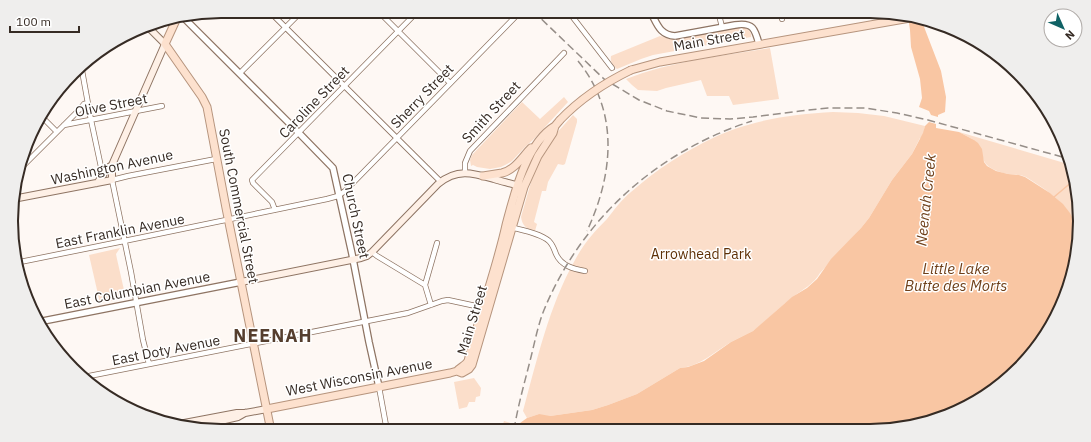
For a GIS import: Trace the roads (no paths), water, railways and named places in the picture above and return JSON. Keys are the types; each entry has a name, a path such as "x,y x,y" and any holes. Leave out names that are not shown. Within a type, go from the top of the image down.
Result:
{"main road":[{"name":"Main Street","path":"457,372 462,373 469,369 472,365 525,165 538,143 549,130 591,92 610,80 631,70 660,62 896,20"},
{"path":"112,180 112,165 174,24"},
{"name":"South Commercial Street","path":"152,30 173,55 205,103 270,424"},
{"name":"Main Street","path":"520,186 553,133 555,126"},
{"path":"483,176 502,173 510,169 538,143"},
{"path":"97,183 108,167 112,165"},
{"path":"241,282 364,257 372,252 441,182 453,175 465,173 483,176 520,186"},
{"name":"Washington Avenue","path":"19,199 112,180"},
{"name":"West Wisconsin Avenue","path":"267,409 457,372"},
{"path":"192,422 267,409"},
{"path":"206,424 238,417 245,413"}],"street":[{"path":"276,18 441,182"},
{"path":"240,74 295,18"},
{"path":"385,18 450,83"},
{"name":"Caroline Street","path":"275,210 272,202 253,183 252,180 411,18"},
{"name":"Sherry Street","path":"338,196 345,191 514,18"},
{"path":"573,18 612,68"},
{"path":"654,18 660,30 665,34 674,36 741,24 748,25 755,30 759,44"},
{"path":"720,18 722,27"},
{"name":"Church Street","path":"188,21 333,168 386,424"},
{"name":"Smith Street","path":"465,173 465,163 470,151 564,53"},
{"path":"82,72 101,167"},
{"path":"27,163 84,104 88,103"},
{"name":"Olive Street","path":"64,125 162,106"},
{"path":"45,120 57,132"},
{"name":"Washington Avenue","path":"112,180 216,159"},
{"path":"112,180 149,364"},
{"name":"East Franklin Avenue","path":"22,262 338,196"},
{"path":"509,227 543,237 552,245 557,256 562,262 570,267 585,271"},
{"path":"431,305 425,285 437,243"},
{"path":"372,252 425,285"},
{"name":"East Columbian Avenue","path":"44,321 241,282"},
{"name":"East Doty Avenue","path":"89,376 415,311 442,301 448,300 486,308"}],"water":[{"path":"909,22 923,25 941,71 946,97 945,112 938,115 938,117 931,115 929,111 919,107 922,98 920,79 911,47"},
{"name":"Little Lake Butte des Morts","path":"929,122 936,124 936,128 959,132 974,140 982,149 984,162 987,166 996,171 1025,177 1050,193 1063,204 1073,219 1073,234 1069,261 1058,299 1039,334 1031,345 1014,365 994,382 972,397 948,409 910,420 883,424 520,424 527,418 539,414 550,416 592,410 637,394 680,368 688,367 704,361 731,342 753,331 792,297 807,288 817,279 831,259 861,228 869,218 892,180 912,154 925,126"}],"waterway":[{"path":"1054,197 1069,184"}],"railway":[{"path":"540,18 604,79 639,100 667,111 701,118 730,119 828,108 865,108 928,120 1062,157"},
{"path":"578,61 592,81 601,101 606,122 608,144 607,166 602,188 596,210 587,231"},
{"path":"515,424 544,310 560,277 579,246 602,218 627,192 655,170 685,150 718,134 752,121"}],"district":[{"name":"NEENAH","path":"273,336"}],"water label":[{"name":"Neenah Creek","path":"926,200"}],"park label":[{"name":"Arrowhead Park","path":"701,254"}]}
